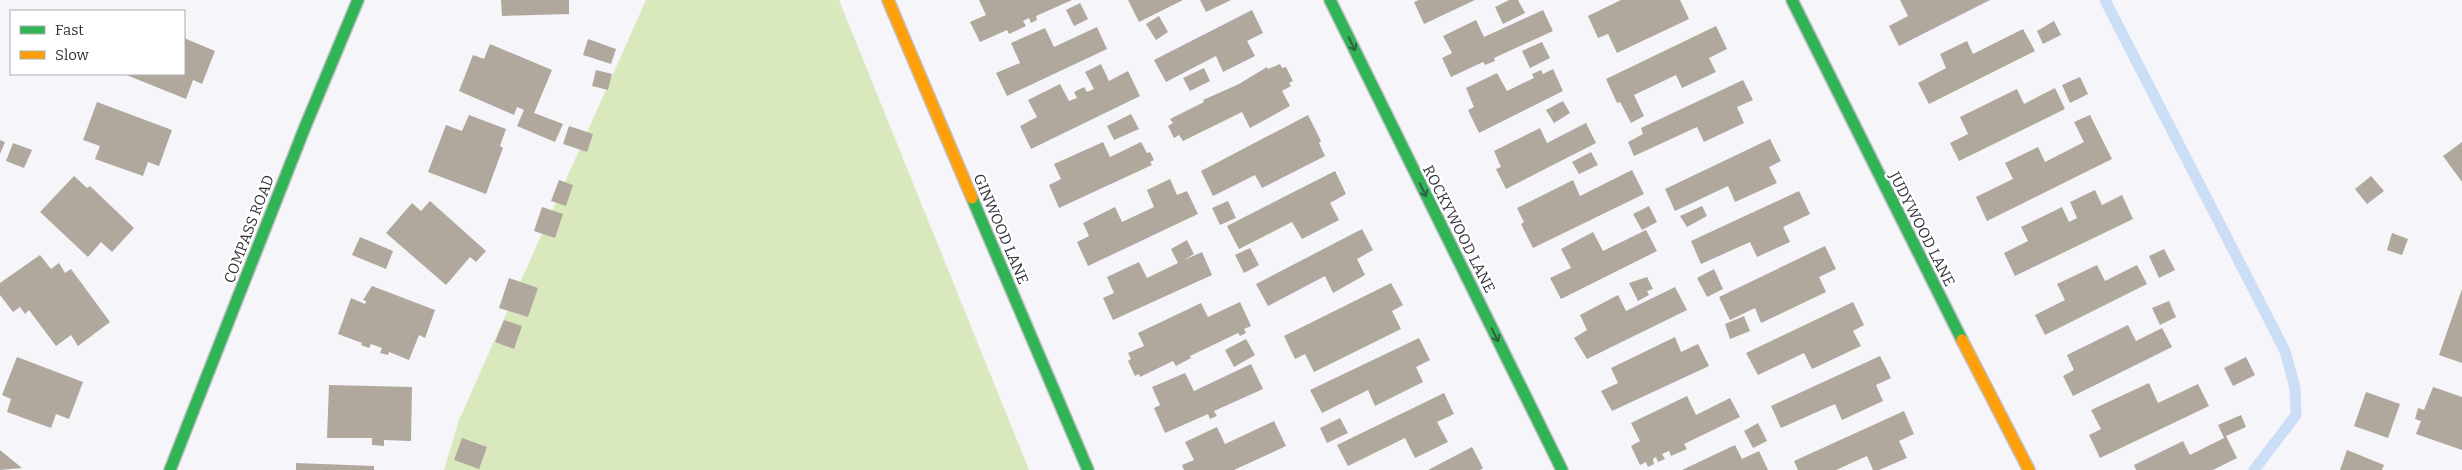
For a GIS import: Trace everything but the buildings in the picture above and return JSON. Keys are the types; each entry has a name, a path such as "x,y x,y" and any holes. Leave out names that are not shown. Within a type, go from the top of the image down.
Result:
{"street":[{"name":"COMPASS ROAD","path":"170,470 301,136 358,0"},
{"name":"GINWOOD LANE","path":"888,0 1088,470"},
{"name":"ROCKYWOOD LANE","path":"1330,0 1562,470"},
{"name":"JUDYWOOD LANE","path":"1792,0 1912,243 2029,470"}],"green space":[{"path":"646,0 839,0 1029,470 444,470 459,420"}],"waterway":[{"path":"2105,0 2285,351 2295,388 2296,415 2254,470"}],"traffic: fast":[{"path":"170,470 305,127 358,0"},
{"path":"1330,0 1562,470"},
{"path":"1792,0 1962,340"},
{"path":"972,198 1088,470"}],"traffic: slow":[{"path":"888,0 972,198"},
{"path":"1962,340 2029,470"}]}
